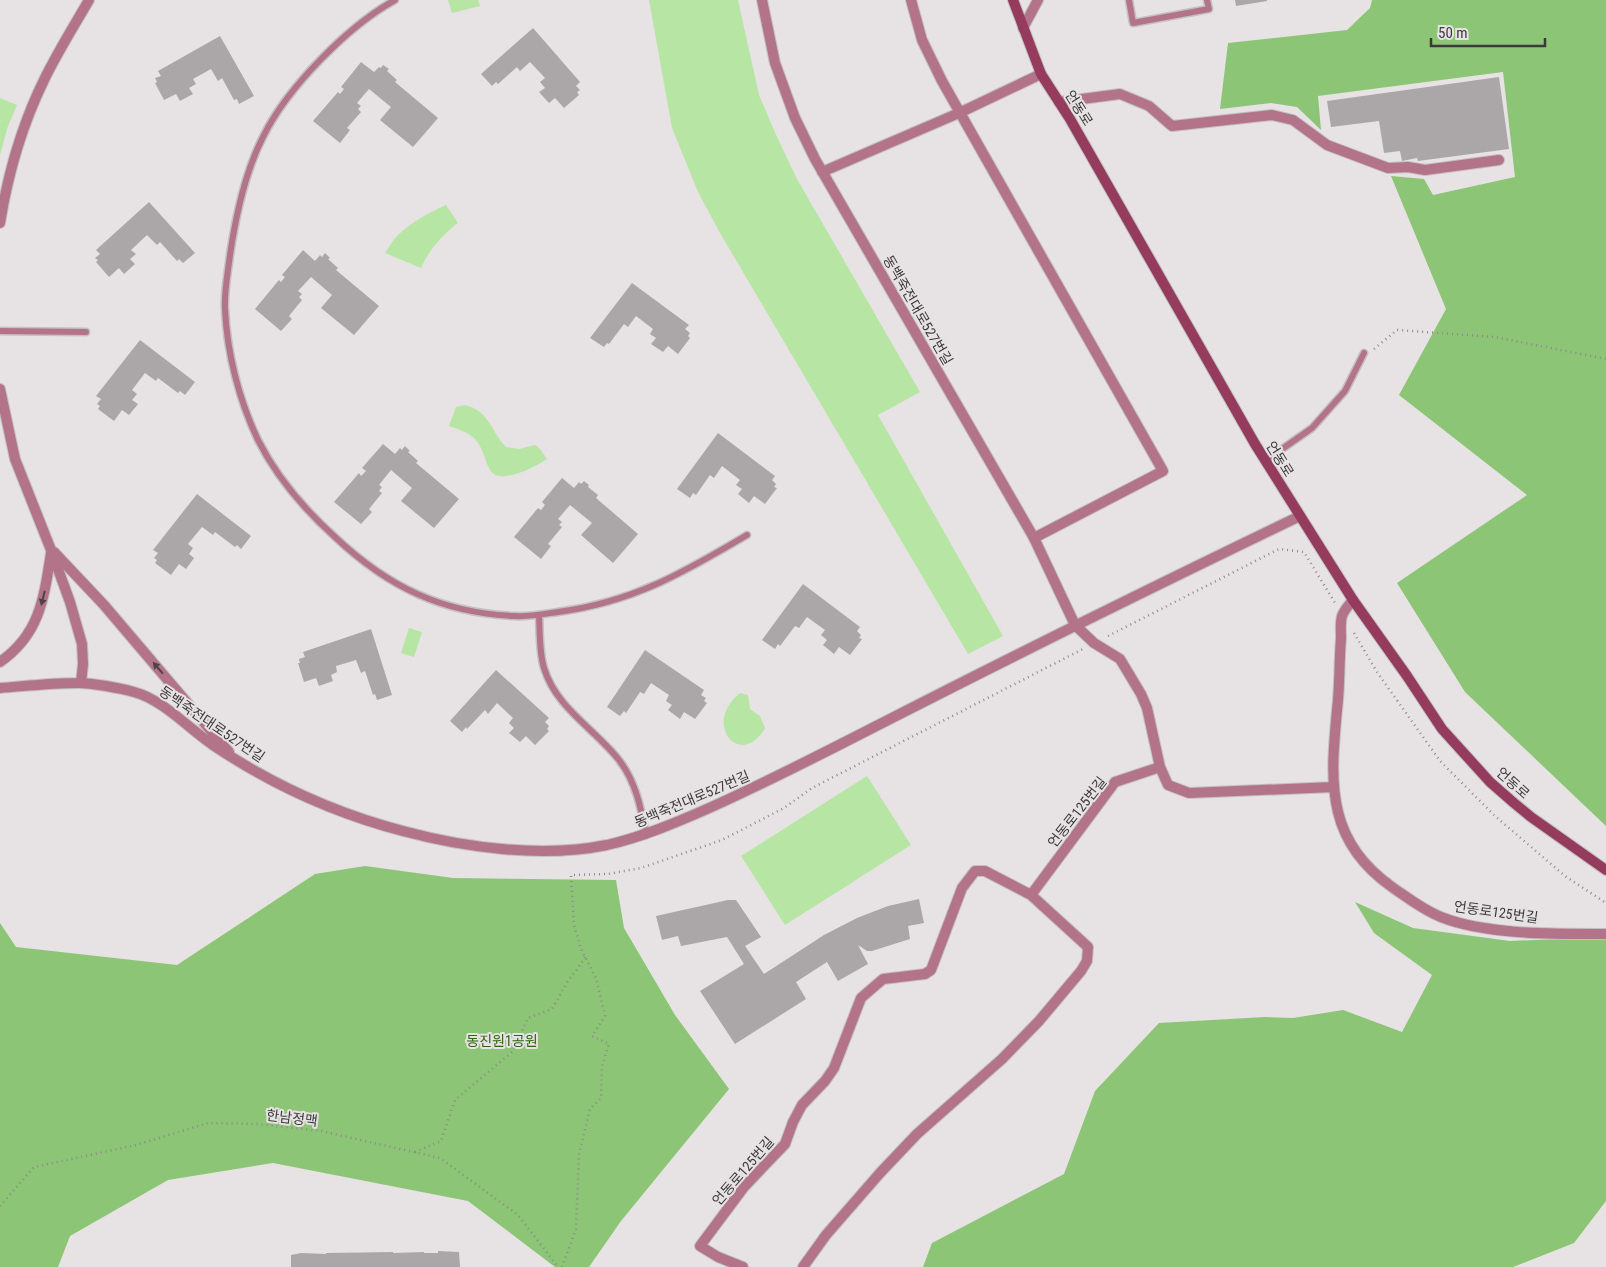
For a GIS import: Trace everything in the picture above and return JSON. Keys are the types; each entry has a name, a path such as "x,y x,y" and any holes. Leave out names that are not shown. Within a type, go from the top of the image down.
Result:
{"main road":[{"name":"언동로","path":"1013,0 1041,74 1266,461 1353,600 1442,729 1464,755 1490,782 1531,818 1606,870"}],"street":[{"path":"0,223 11,169 35,100 54,61 89,0"},
{"name":"동백죽전대로527번길","path":"762,0 770,44 780,78 795,118 822,172 1034,538 1075,625"},
{"path":"911,0 922,40 930,60 1163,471 1034,538"},
{"path":"1023,28 1038,0"},
{"path":"822,172 959,113 1041,74"},
{"path":"1059,102 1120,94 1149,106 1172,126 1272,115 1293,120 1327,145 1388,168 1408,167 1424,170 1499,160"},
{"path":"0,389 15,459 70,602 82,644 83,664 81,682"},
{"name":"동백죽전대로527번길","path":"0,688 81,682 134,692 160,704 216,747 235,759 301,794 363,819 405,832 454,842 518,850 570,849 605,845 646,835 750,790 1075,625 1300,516"},
{"path":"0,662 22,643 39,613 44,599 51,550"},
{"path":"51,550 104,605 235,759"},
{"path":"1342,614 1353,600"},
{"name":"언동로125번길","path":"1342,614 1338,704 1333,755 1334,787 1338,812 1345,834 1358,856 1372,872 1426,910 1442,918 1486,928 1558,934 1606,934"},
{"path":"1075,625 1094,643 1120,659 1141,694 1147,708 1160,767 1168,785 1189,793 1334,787"},
{"name":"언동로125번길","path":"1031,895 1115,782 1160,767"},
{"name":"언동로125번길","path":"743,1267 700,1246 744,1187 785,1144 802,1105 825,1081 834,1068 861,998 884,979 925,974 931,970 962,888 975,871 985,871 1031,895 1088,947 1087,961 1081,972 1023,1038 917,1134 865,1188 826,1235 803,1267"}],"lane":[{"path":"395,0 364,19 310,72 278,111 264,133 255,154 237,214 226,284 227,330 236,380 258,440 282,480 315,518 347,549 371,568 408,591 449,606 494,614 516,616 539,615 584,608 620,599 656,586 700,564 747,534"},
{"path":"1129,0 1133,23 1209,9 1207,0"},
{"path":"0,331 86,332"},
{"path":"1266,461 1312,428 1345,391 1364,353"},
{"path":"539,615 544,668 558,696 567,708 609,747 627,771 635,788 646,835"}],"path":[{"path":"1364,353 1373,350 1397,330 1495,337 1606,359"},
{"path":"1094,643 1279,549 1304,552 1377,672 1440,761 1495,816 1565,876 1606,903"},
{"name":"한남정맥","path":"0,1206 34,1167 136,1145 208,1123 257,1124 321,1131 440,1158 518,1215 560,1267 576,1229 579,1154 590,1109 601,1098 602,1066 609,1044 592,1036 605,1016 596,978 581,949 574,925 571,875 608,874 641,868 722,840 784,808 812,788 1094,643"},
{"path":"414,1153 441,1141 455,1100 512,1052 528,1018 552,1009 569,979 585,957"}],"green space":[{"path":"448,0 478,0 480,6 452,13"},
{"path":"649,0 738,0 759,95 777,137 797,179 920,392 878,415 1003,636 968,654 720,233 698,192 672,128"},
{"path":"1372,0 1606,0 1606,826 1465,692 1397,583 1527,495 1399,395 1446,309 1391,176 1424,179 1433,195 1515,177 1503,72 1318,96 1321,130 1297,107 1271,103 1220,109 1228,43 1347,30 1370,8"},
{"path":"0,98 17,105 8,126 0,155"},
{"path":"446,205 458,223 437,243 421,268 385,253 395,238 408,226"},
{"path":"464,405 479,411 484,416 506,447 519,449 535,445 547,459 517,474 501,476 495,474 490,470 474,438 465,432 449,426 456,407"},
{"path":"409,628 422,632 414,657 401,653"},
{"path":"740,693 748,695 750,709 760,716 765,728 755,740 745,745 736,744 729,738 724,729 724,717 729,705"},
{"path":"867,776 911,845 785,925 741,856"},
{"name":"동진원1공원","path":"365,866 453,878 616,880 624,928 675,1015 729,1089 621,1221 589,1267 555,1267 468,1201 273,1163 168,1180 70,1236 58,1267 0,1267 0,923 16,947 177,965 315,874"},
{"path":"1355,902 1413,928 1510,941 1606,937 1606,1201 1574,1243 1513,1267 923,1267 932,1243 1064,1174 1095,1091 1159,1023 1265,1017 1293,1018 1343,1010 1402,1032 1432,975 1374,933"}],"building":[{"path":"1235,0 1267,0 1267,1 1236,6"},
{"path":"533,28 580,82 576,86 580,90 577,92 579,95 564,108 555,98 549,103 539,92 545,88 540,82 545,78 530,62 520,71 517,67 498,84 496,82 492,86 481,74"},
{"path":"220,36 254,96 239,104 237,99 234,100 222,78 218,81 211,69 193,79 196,84 189,88 193,94 180,101 176,94 164,100 155,83 157,82 155,78 161,76 158,71"},
{"path":"361,62 374,72 383,65 389,69 387,71 397,80 395,82 438,118 413,147 380,120 391,107 369,89 357,103 361,106 358,109 361,112 347,128 350,130 340,143 313,121 338,92 340,94 344,89 341,87"},
{"path":"1499,77 1509,149 1418,161 1417,158 1402,161 1400,151 1384,153 1379,121 1331,127 1327,101"},
{"path":"149,202 195,253 183,263 179,259 177,261 160,242 157,245 147,235 131,250 136,254 130,259 135,264 124,274 119,268 109,277 96,262 98,260 95,258 100,254 96,250"},
{"path":"303,250 315,261 320,255 322,257 325,253 330,258 328,259 338,268 336,270 379,306 354,335 321,308 332,295 311,277 298,291 302,294 299,297 302,300 289,316 292,319 281,331 255,309 279,280 281,282 285,277 282,275"},
{"path":"632,283 689,325 685,329 690,333 688,336 690,338 678,354 668,346 663,352 651,344 656,338 650,334 653,329 636,316 628,327 624,324 609,344 607,343 604,347 590,338"},
{"path":"140,340 195,382 185,395 180,391 178,393 158,378 156,381 145,373 132,390 137,394 132,400 138,404 129,415 122,410 114,421 98,409 100,406 97,404 101,399 96,396"},
{"path":"718,433 775,476 772,480 776,484 774,487 777,488 765,504 754,496 749,503 738,494 742,489 736,485 740,480 722,466 714,478 710,475 696,495 693,493 690,498 677,489"},
{"path":"383,444 395,454 400,448 402,450 405,446 410,451 408,452 418,461 416,463 459,499 434,528 401,501 412,488 391,470 379,485 382,487 379,491 382,493 369,509 372,512 361,524 334,502 359,473 361,476 366,471 362,468"},
{"path":"562,478 574,488 579,482 581,484 584,481 598,495 596,498 638,534 613,563 581,535 592,523 570,505 558,519 562,522 559,525 562,527 548,544 551,546 541,559 514,537 538,508 541,510 545,505 542,502"},
{"path":"197,494 251,536 241,549 237,545 235,547 215,532 213,535 202,527 188,544 193,548 189,554 194,558 186,569 179,564 171,575 155,563 157,560 154,558 158,553 153,550"},
{"path":"803,584 860,627 857,631 861,635 859,638 862,639 850,655 839,647 834,654 823,645 827,640 821,635 825,630 807,617 799,628 795,626 780,646 778,644 775,649 762,640"},
{"path":"371,629 392,695 377,700 375,694 373,695 365,671 361,673 356,660 336,666 337,672 331,675 333,681 319,686 316,678 304,682 298,663 300,663 299,659 305,657 303,652"},
{"path":"645,650 704,690 701,695 706,698 704,701 707,703 695,719 684,712 680,719 668,710 672,705 666,701 669,695 651,683 644,694 640,692 626,713 624,711 620,716 607,707"},
{"path":"496,670 549,718 545,722 549,726 547,729 549,731 535,745 526,736 520,742 509,733 514,728 509,723 513,718 497,703 488,714 485,710 462,732 450,721"},
{"path":"919,899 924,923 908,926 910,939 872,951 867,951 858,945 868,964 838,981 827,962 796,982 806,999 735,1044 700,991 744,964 727,937 681,946 678,936 662,940 656,916 728,900 736,900 761,937 745,946 764,974 824,935 857,918 888,906"},
{"path":"438,1251 459,1252 460,1267 291,1267 291,1255 301,1253 438,1253"}]}
